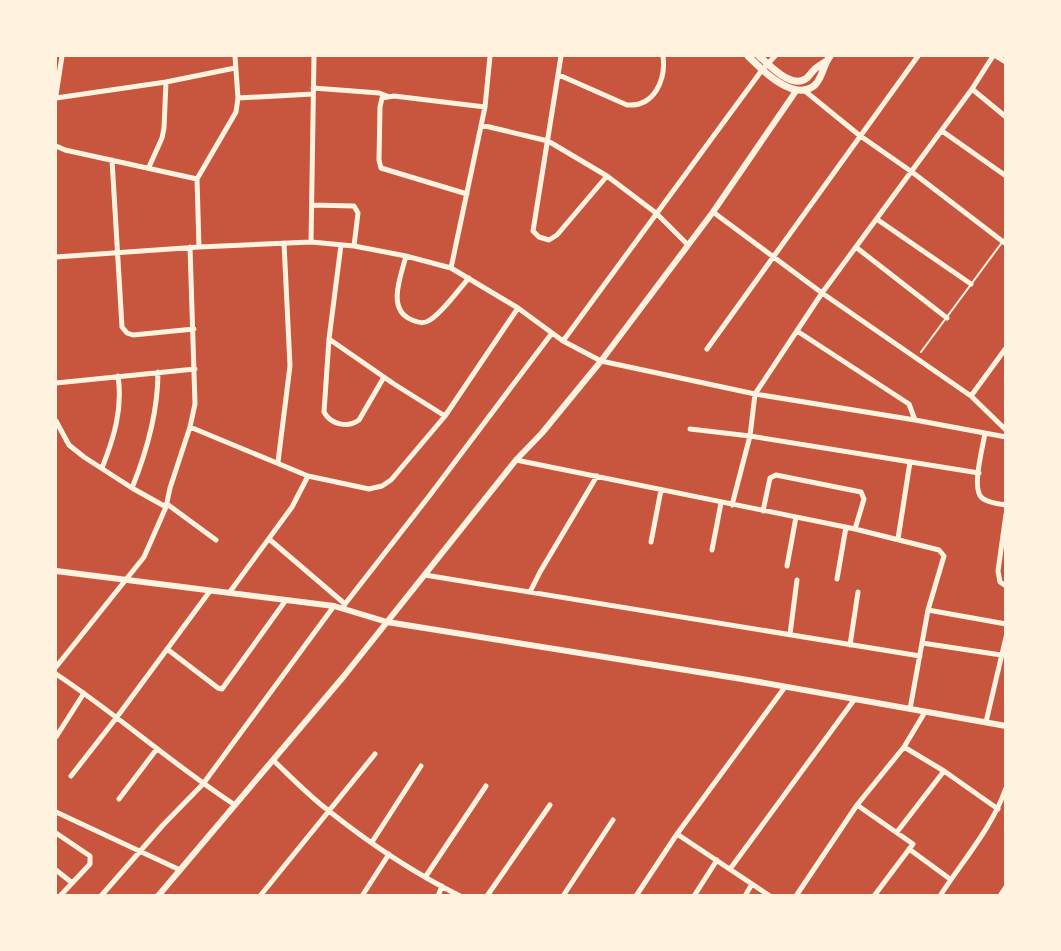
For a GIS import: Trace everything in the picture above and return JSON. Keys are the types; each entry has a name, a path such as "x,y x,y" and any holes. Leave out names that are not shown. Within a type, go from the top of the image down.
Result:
{"main road":[{"path":"748,56 762,70 796,91 805,91 818,80 827,59"},
{"path":"759,56 786,78 800,81 807,78 827,59"}],"street":[{"path":"62,56 56,96 166,82 235,68"},
{"path":"199,247 197,179 234,117 238,98 235,56"},
{"path":"311,242 314,56"},
{"path":"452,268 482,125 490,56"},
{"path":"561,56 533,231 539,237 549,240 557,235 607,176"},
{"path":"559,75 627,105 635,105 649,99 656,91 662,79 663,56"},
{"path":"563,341 762,70 775,56"},
{"path":"707,349 918,56"},
{"path":"732,505 750,436 755,394 822,293 878,220 994,56 1005,63"},
{"path":"149,167 164,128 166,82"},
{"path":"972,89 1005,117"},
{"path":"238,98 313,91 379,93 387,96 485,107"},
{"path":"159,896 274,761 516,460 542,433 601,362 713,212 796,91"},
{"path":"805,91 859,135 1004,241"},
{"path":"387,96 382,98 380,106 379,160 381,168 468,194"},
{"path":"482,125 548,141 607,176 656,213 688,245"},
{"path":"942,131 1005,176"},
{"path":"56,146 197,179"},
{"path":"112,160 124,331 134,334 194,329"},
{"path":"312,205 354,206 358,213 354,246"},
{"path":"713,212 822,293 919,355 971,396 1005,430"},
{"path":"878,220 971,284"},
{"path":"56,257 311,242 354,246 452,268 518,309 563,341 601,362 755,394 1005,437"},
{"path":"278,462 290,366 284,243"},
{"path":"341,245 329,339 324,412 330,420 345,424 354,423 359,420 384,377"},
{"path":"56,667 144,557 166,505 195,404 190,248"},
{"path":"857,248 947,318"},
{"path":"406,256 396,297 400,310 410,319 422,323 431,320 469,278"},
{"path":"190,427 308,476 369,489 382,486 391,480 445,416 518,309"},
{"path":"797,331 909,404 915,420"},
{"path":"344,606 552,333"},
{"path":"329,339 445,416"},
{"path":"971,396 1005,348"},
{"path":"56,383 195,369"},
{"path":"132,488 147,448 158,387 158,372"},
{"path":"102,468 116,428 120,391 118,376"},
{"path":"56,421 69,445 132,488 166,505 216,540"},
{"path":"690,429 750,436 979,473"},
{"path":"985,433 976,488 981,498 1005,505"},
{"path":"516,460 846,527 935,548 944,554 928,610 910,709"},
{"path":"898,539 910,462"},
{"path":"763,511 770,478 776,475 861,492 864,499 855,529"},
{"path":"229,593 292,507 308,476"},
{"path":"531,592 540,572 597,476"},
{"path":"651,542 661,490"},
{"path":"712,550 721,503"},
{"path":"1005,514 998,576 1000,582 1005,586"},
{"path":"787,566 796,517"},
{"path":"837,579 846,527"},
{"path":"269,539 344,606"},
{"path":"56,571 344,606 387,622 785,687 1005,726"},
{"path":"425,575 920,656"},
{"path":"790,634 797,580"},
{"path":"71,776 210,591"},
{"path":"850,645 858,592"},
{"path":"167,649 222,689 286,600"},
{"path":"101,896 203,784 334,606"},
{"path":"928,610 1005,624"},
{"path":"986,722 1005,637"},
{"path":"922,643 1001,656"},
{"path":"56,674 117,717 156,750 235,806"},
{"path":"636,896 677,834 785,687"},
{"path":"56,737 84,693"},
{"path":"729,869 855,700"},
{"path":"796,896 857,805 904,747 925,712"},
{"path":"904,747 944,771 998,809"},
{"path":"119,799 156,750"},
{"path":"260,896 375,754"},
{"path":"274,761 328,810 372,842 460,896"},
{"path":"372,842 421,765"},
{"path":"897,831 944,771"},
{"path":"426,876 486,786"},
{"path":"940,896 998,809 1005,788"},
{"path":"487,896 550,805"},
{"path":"857,805 912,842 874,896"},
{"path":"56,812 180,870"},
{"path":"563,896 613,820"},
{"path":"56,833 90,856 90,864 60,896"},
{"path":"677,834 770,896"},
{"path":"909,849 950,879"},
{"path":"362,896 390,854"},
{"path":"694,896 717,860"},
{"path":"56,870 71,882"},
{"path":"745,896 752,884"},
{"path":"438,896 442,886"},
{"path":"1000,896 1005,887"}],"lane":[{"path":"919,355 1004,241"}]}
